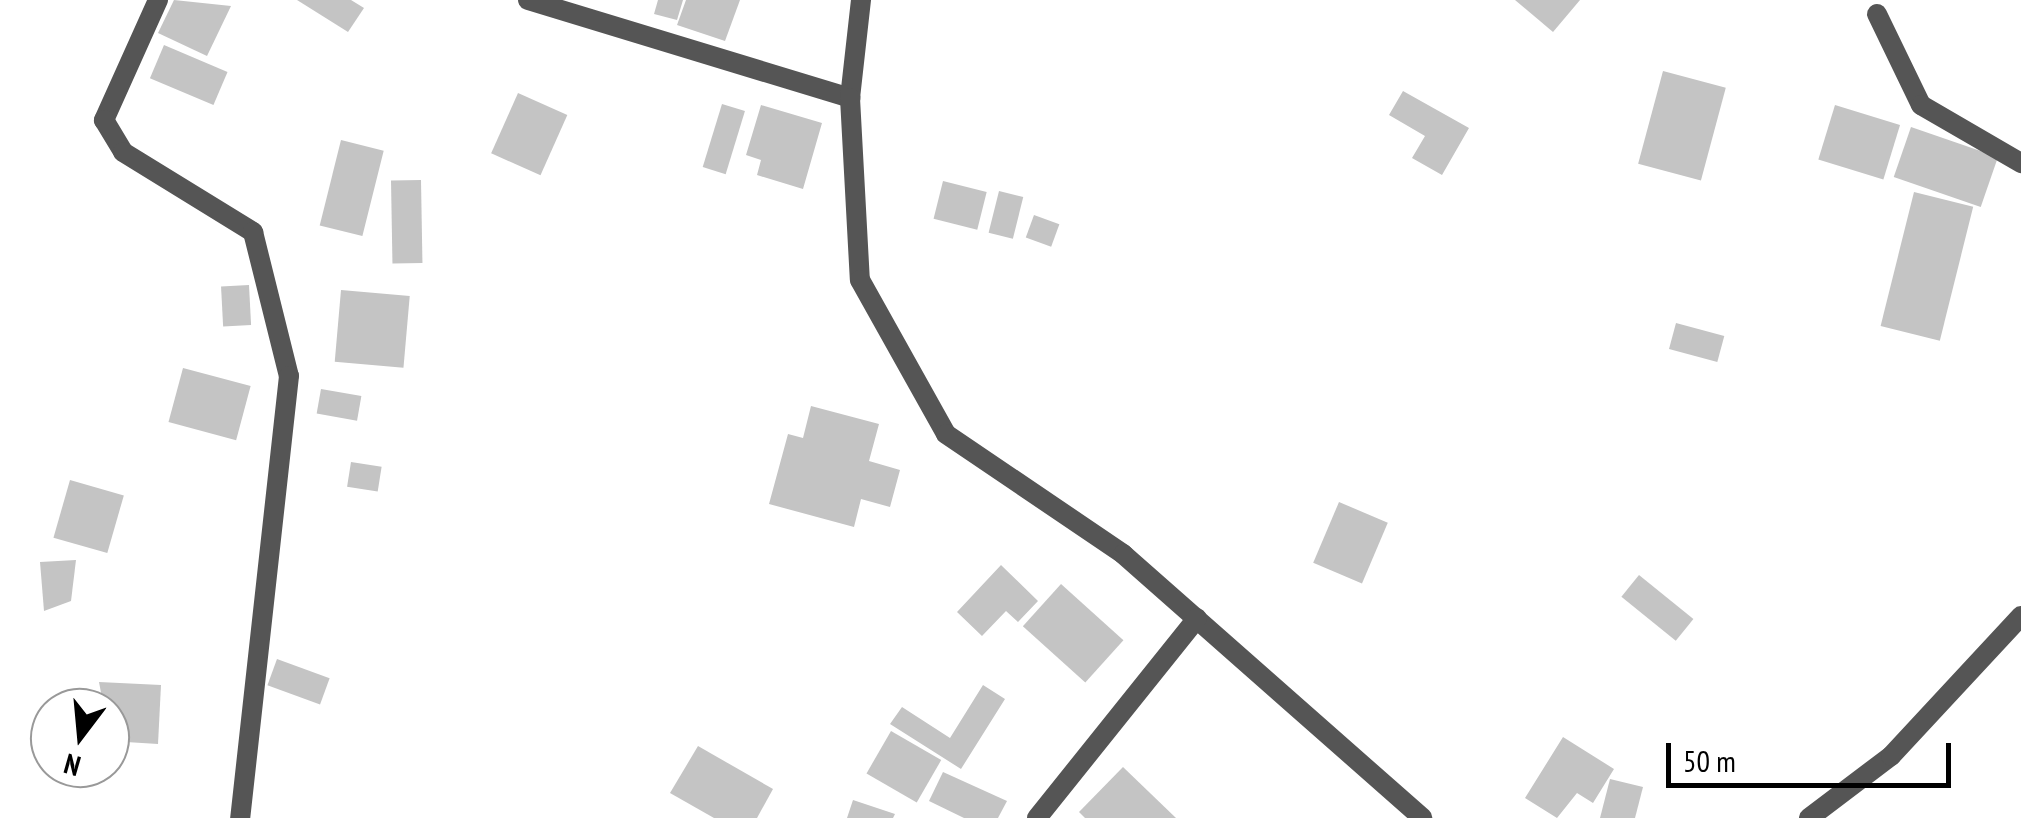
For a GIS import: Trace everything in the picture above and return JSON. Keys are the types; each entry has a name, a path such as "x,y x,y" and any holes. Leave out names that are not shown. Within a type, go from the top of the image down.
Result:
{"street":[{"path":"158,0 104,120 123,152 253,232 289,376 240,818"},
{"path":"528,0 850,98"},
{"path":"861,0 850,98 860,280 946,434 1123,554 1422,818"},
{"path":"1877,14 1921,104 2021,163"},
{"path":"1809,818 1891,756 2021,616"},
{"path":"1037,818 1197,618"}],"building":[{"path":"174,0 231,6 207,56 158,33"},
{"path":"297,0 351,0 364,8 348,32"},
{"path":"658,0 683,0 677,20 654,14"},
{"path":"686,0 740,0 725,41 677,25"},
{"path":"1515,0 1580,0 1553,32"},
{"path":"164,45 228,72 213,105 150,78"},
{"path":"1663,71 1726,88 1701,181 1638,164"},
{"path":"1403,91 1469,128 1442,175 1412,158 1425,136 1389,115"},
{"path":"518,93 567,115 540,175 491,153"},
{"path":"722,104 745,111 726,174 703,167"},
{"path":"761,105 822,123 803,189 757,175 761,160 746,155"},
{"path":"1835,105 1900,125 1883,179 1818,160"},
{"path":"1911,127 1998,157 1981,207 1894,177"},
{"path":"341,140 384,151 362,236 320,225"},
{"path":"421,180 422,263 392,264 391,181"},
{"path":"943,181 987,192 977,230 934,219"},
{"path":"999,191 1023,197 1013,239 989,233"},
{"path":"1914,192 1973,207 1940,341 1881,326"},
{"path":"1034,215 1059,224 1051,247 1026,238"},
{"path":"249,285 251,325 223,326 221,286"},
{"path":"341,290 410,296 403,368 335,362"},
{"path":"1676,323 1724,336 1717,362 1669,349"},
{"path":"183,368 251,386 236,440 169,422"},
{"path":"321,389 361,396 357,421 317,414"},
{"path":"811,406 879,424 869,461 900,470 890,507 861,499 854,527 769,504 788,434 803,438"},
{"path":"351,462 382,467 378,492 347,487"},
{"path":"70,480 124,495 107,553 53,538"},
{"path":"1339,502 1388,523 1362,583 1313,563"},
{"path":"76,560 71,601 44,611 40,562"},
{"path":"1001,565 1038,601 1018,622 1006,611 982,636 957,612"},
{"path":"1639,575 1693,619 1676,641 1621,597"},
{"path":"1061,584 1123,640 1085,683 1023,626"},
{"path":"277,659 330,678 320,704 267,685"},
{"path":"99,682 161,685 158,744 130,742 130,688 100,688"},
{"path":"983,685 1005,699 961,769 890,724 902,707 950,738"},
{"path":"891,731 941,760 917,802 866,773"},
{"path":"1563,737 1614,769 1593,803 1577,793 1557,818 1525,798"},
{"path":"698,746 773,789 757,818 714,818 670,793"},
{"path":"1123,767 1176,818 1085,818 1079,812"},
{"path":"943,772 1007,801 998,818 964,818 929,801"},
{"path":"1610,779 1643,787 1635,818 1600,818"},
{"path":"853,800 895,814 893,818 847,818"}]}
